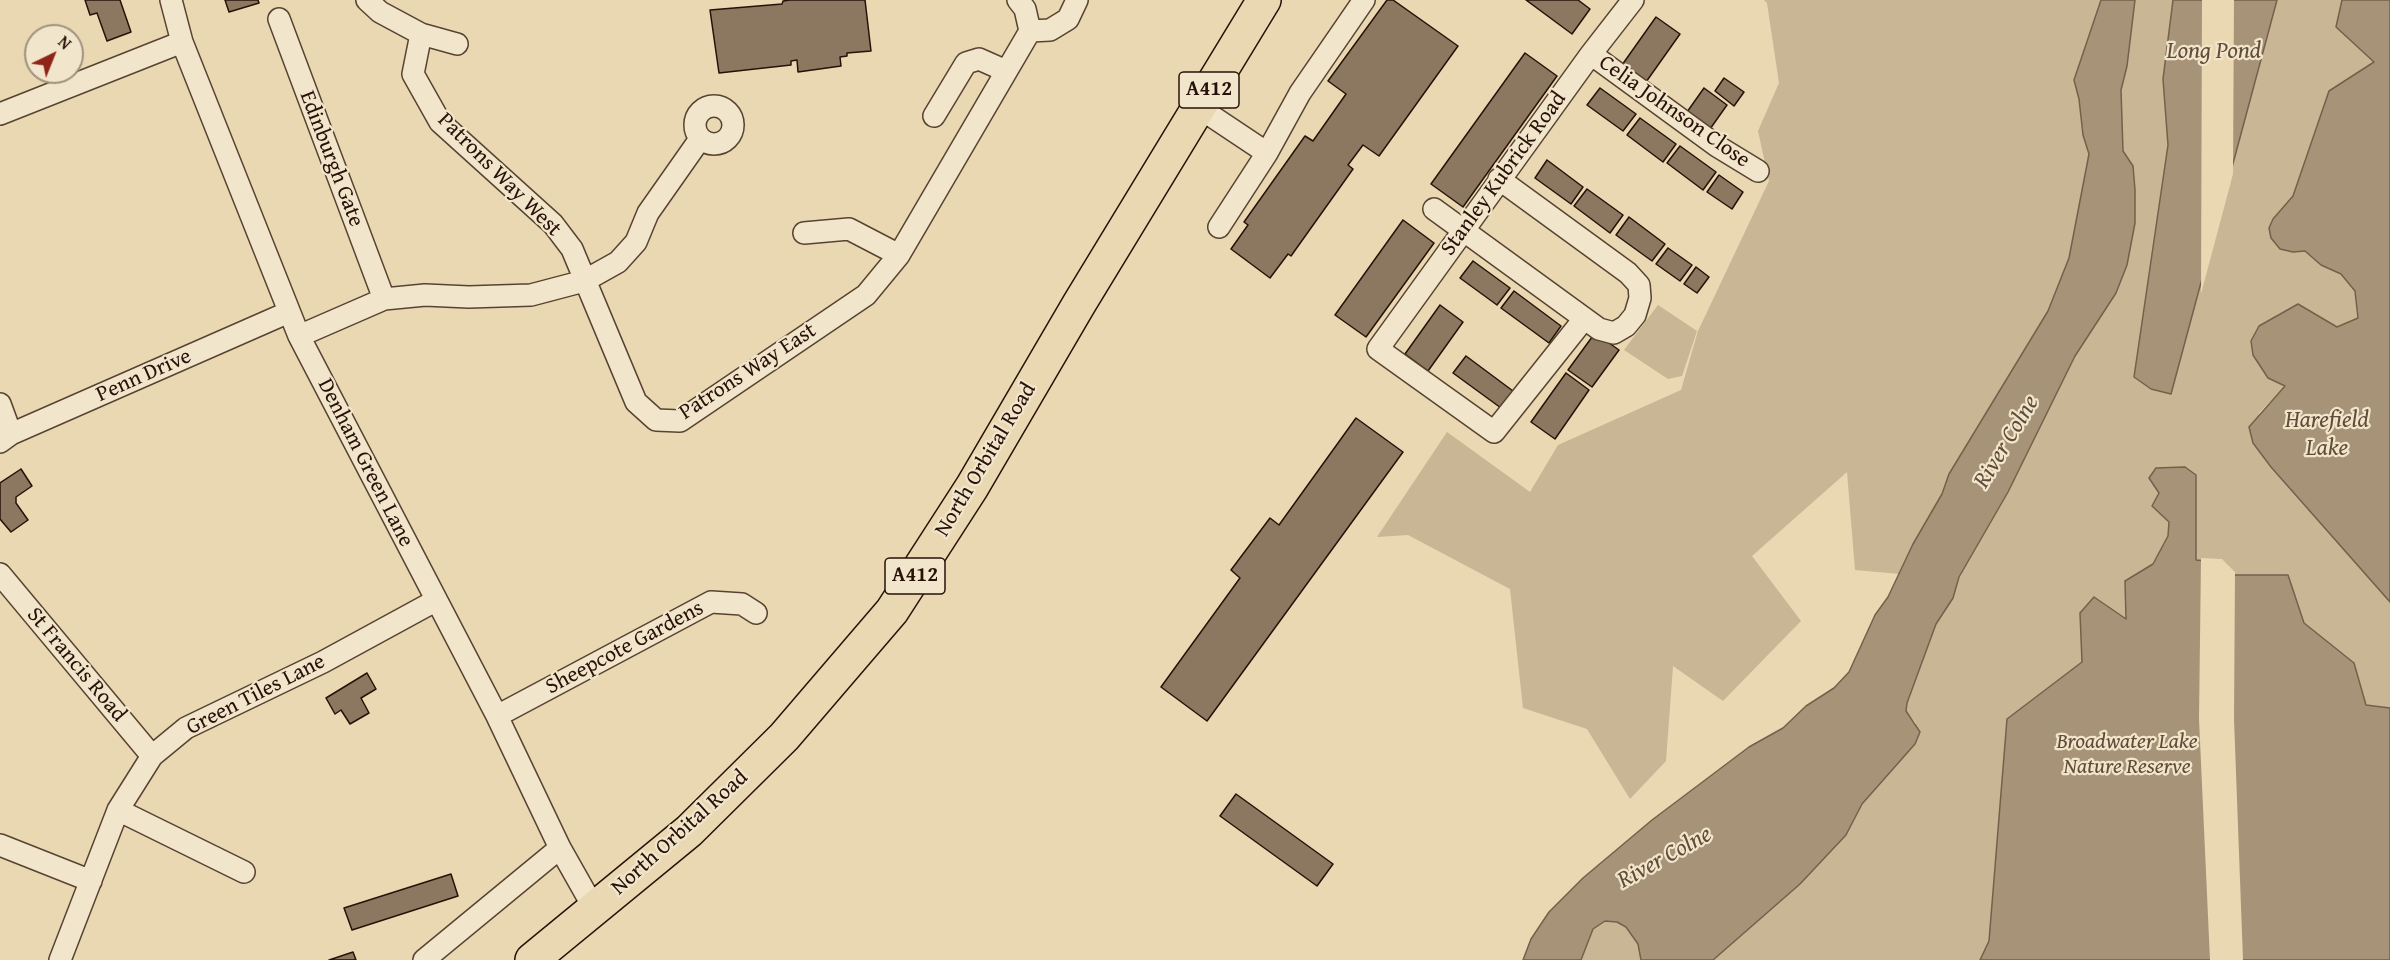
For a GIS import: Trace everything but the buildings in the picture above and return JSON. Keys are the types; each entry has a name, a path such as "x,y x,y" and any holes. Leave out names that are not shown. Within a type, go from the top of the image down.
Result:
{"main road":[{"name":"North Orbital Road","path":"532,960 689,831 776,745 892,611 972,487 1264,0"}],"street":[{"name":"Denham Green Lane","path":"171,0 182,42 299,336 353,436 435,601 497,716 560,848 594,910"},
{"path":"368,0 380,12 422,34 457,44"},
{"path":"1018,0 1025,9 1030,31 1050,30 1068,19 1077,0"},
{"path":"1219,227 1267,153 1300,93 1364,0"},
{"name":"Stanley Kubrick Road","path":"1584,319 1494,432 1378,349 1499,179 1633,0"},
{"name":"Edinburgh Gate","path":"279,20 384,299"},
{"name":"Patrons Way East","path":"584,281 636,402 656,420 680,420 866,295 899,255 1030,31"},
{"name":"Patrons Way West","path":"422,34 413,74 440,122 553,224 572,249 584,281"},
{"path":"0,114 182,42"},
{"name":"Celia Johnson Close","path":"1591,54 1718,146 1758,171"},
{"path":"934,116 966,63 979,59 1006,71"},
{"path":"1198,107 1267,153"},
{"path":"299,336 384,299 425,295 469,297 531,295 584,281 618,262 636,242 648,213 700,139"},
{"path":"1434,209 1599,329 1614,333 1626,326 1635,315 1640,298 1639,285 1628,273 1499,179"},
{"path":"804,233 849,229 899,255"},
{"name":"Penn Drive","path":"6,438 289,312"},
{"path":"0,404 6,438"},
{"name":"St Francis Road","path":"0,574 152,756"},
{"name":"Green Tiles Lane","path":"60,960 118,810 152,756 186,728 322,662 435,601"},
{"name":"Sheepcote Gardens","path":"497,716 711,602 742,604 756,614"},
{"path":"118,810 244,872"},
{"path":"0,845 91,881"},
{"path":"424,960 560,848"}],"green space":[{"path":"1764,0 2101,0 2074,79 2083,135 2090,154 2069,258 2048,311 2006,379 1900,574 1855,570 1847,472 1752,556 1801,621 1723,701 1673,666 1666,761 1630,799 1587,729 1523,708 1510,589 1408,535 1377,537 1447,432 1530,492 1558,445 1681,390 1698,331 1769,181 1758,131 1779,83 1767,3"},
{"name":"Broadwater Lake Nature Reserve","path":"2135,0 2342,0 2336,27 2374,62 2329,91 2293,196 2273,219 2293,252 2305,250 2321,265 2341,274 2355,291 2358,318 2337,327 2298,304 2275,316 2285,386 2259,413 2271,467 2390,602 2390,960 1713,960 1800,884 1854,821 1862,804 1882,781 1916,723 1906,711 1907,703 1936,624 1953,598 1959,577 2008,492 2075,356 2116,293 2127,265 2129,247 2133,166 2123,151 2120,115 2121,90 2127,66"},
{"path":"1658,305 1697,331 1682,376 1668,379 1624,350"},
{"path":"1605,921 1617,922 1626,927 1638,944 1641,960 1581,960 1593,929"}],"water":[{"name":"River Colne","path":"2101,0 2135,0 2127,66 2121,90 2123,151 2133,166 2135,190 2135,223 2127,265 2116,293 2075,356 2008,492 1959,577 1953,598 1936,624 1907,703 1906,711 1920,732 1915,744 1862,804 1846,835 1800,884 1713,960 1641,960 1638,944 1626,927 1617,922 1605,921 1593,929 1581,960 1523,960 1531,939 1549,912 1583,878 1652,820 1749,747 1783,728 1806,706 1834,688 1849,672 1875,615 1888,597 1913,544 1942,494 1949,474 2048,311 2069,258 2089,154 2083,135 2079,99 2074,80"},
{"name":"Long Pond","path":"2173,0 2277,0 2171,394 2151,389 2134,377 2168,145 2163,79"},
{"name":"Harefield Lake","path":"2342,0 2390,0 2390,602 2271,467 2253,443 2249,427 2285,386 2268,378 2253,355 2251,341 2259,326 2298,304 2337,327 2358,318 2355,291 2341,274 2321,265 2305,251 2293,252 2280,249 2271,238 2269,228 2273,219 2293,196 2329,91 2374,62 2336,27"},
{"path":"2185,467 2196,475 2196,560 2220,562 2232,575 2288,575 2304,623 2354,663 2366,705 2390,708 2390,960 1980,960 1989,941 2007,719 2082,662 2080,613 2094,597 2126,619 2125,581 2153,564 2168,536 2169,522 2152,506 2159,493 2149,478 2156,468"}],"pier":[{"path":"2202,0 2234,0 2233,174 2201,294"},
{"path":"2201,558 2222,559 2235,572 2234,719 2243,960 2210,960 2199,719"}]}
